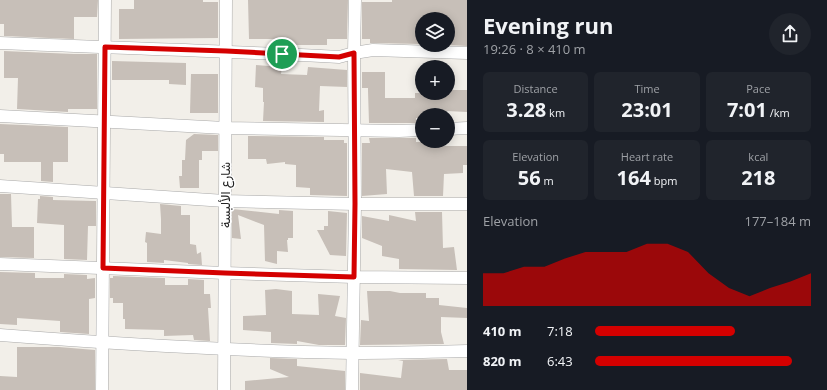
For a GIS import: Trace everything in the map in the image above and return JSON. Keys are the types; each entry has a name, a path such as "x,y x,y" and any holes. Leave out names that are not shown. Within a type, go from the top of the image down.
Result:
{"street":[{"path":"102,390 105,0"},
{"name":"شارع الألبسة","path":"224,390 226,0"},
{"path":"352,390 355,204 355,0"},
{"path":"0,43 226,51 339,57 373,50 467,53"},
{"path":"0,116 226,128 415,130"},
{"path":"455,129 467,128"},
{"path":"0,186 225,201 355,204 467,204"},
{"path":"0,264 354,277 467,278"},
{"path":"0,335 102,343 224,349 353,353 467,351"}],"building":[{"path":"0,0 98,0 97,17 74,17 74,39 4,36 4,24 0,24"},
{"path":"134,0 203,0 203,2 218,2 218,38 119,39 119,9 134,9"},
{"path":"248,0 348,0 347,39 327,39 327,45 276,45 276,39 249,39"},
{"path":"392,0 467,0 467,46 455,45 455,12 415,12 415,44 370,43 370,39 362,39 362,2 392,2"},
{"path":"4,51 97,54 97,109 68,109 68,112 17,109 18,78 4,78"},
{"path":"112,61 186,63 186,85 169,84 169,80 112,80"},
{"path":"256,65 282,67 281,74 307,75 308,67 347,70 347,87 320,86 319,111 324,110 324,122 263,121 263,88 255,87"},
{"path":"362,72 385,72 385,98 455,100 455,90 467,90 467,112 455,111 455,108 415,108 415,123 369,123 368,88 362,88"},
{"path":"191,74 218,74 218,113 190,113"},
{"path":"0,124 68,127 68,162 53,162 53,182 41,181 41,162 4,162 4,154 0,154"},
{"path":"194,134 218,135 218,151 202,151 202,160 199,160 199,188 180,188 179,176 182,176 182,160 185,160 186,140"},
{"path":"248,136 324,137 324,140 344,140 344,143 347,143 347,196 310,195 310,188 296,187 296,165 285,164 285,162 267,164 266,159 248,159"},
{"path":"369,138 415,138 415,148 455,148 455,146 467,146 467,165 463,165 463,173 444,174 443,196 414,196 412,172 386,169 387,194 362,196 362,143 370,143"},
{"path":"0,194 11,194 12,227 34,227 34,258 0,257"},
{"path":"40,196 53,197 53,200 96,201 96,226 88,226 87,260 64,259 64,225 37,223 38,199 40,199"},
{"path":"160,204 181,206 181,215 190,215 190,244 196,245 197,254 201,252 202,265 164,260 164,263 147,262 147,243 145,242 146,232 161,234"},
{"path":"232,209 279,214 279,210 293,211 293,238 288,238 287,240 288,252 277,251 277,264 265,261 264,225 238,215 241,239 232,238"},
{"path":"328,211 347,213 346,256 330,255 317,230 324,230 324,226 328,226"},
{"path":"415,212 442,212 443,248 454,247 457,270 399,269 399,259 382,256 382,246 362,238 362,216 389,221 389,215 416,221"},
{"path":"0,272 35,273 35,278 64,278 64,274 87,275 87,279 95,278 95,298 89,299 89,334 60,332 60,321 17,318 17,325 0,324"},
{"path":"113,276 165,278 165,285 188,285 188,279 204,280 204,294 210,294 211,308 208,308 210,341 194,340 193,335 164,336 164,330 125,329 125,319 123,319 123,303 113,303 113,298 110,298 110,278 113,278"},
{"path":"276,289 292,291 292,314 319,315 318,294 340,296 335,316 346,318 345,345 319,345 297,341 297,344 271,343 271,332 243,330 243,316 266,315 265,290"},
{"path":"367,291 426,293 426,298 439,298 439,305 467,308 467,318 441,317 441,332 444,344 360,345 361,320 369,321"},
{"path":"17,347 59,347 95,350 95,390 0,390 0,376 17,377"},
{"path":"270,358 297,359 297,366 345,371 345,390 245,390 245,381 289,377 270,369"},
{"path":"447,359 449,370 467,370 467,390 360,390 360,373 401,378 403,361 398,360"}],"route":[{"path":"105,47 282,54 339,57 354,53 354,277 103,268 105,47"}]}
